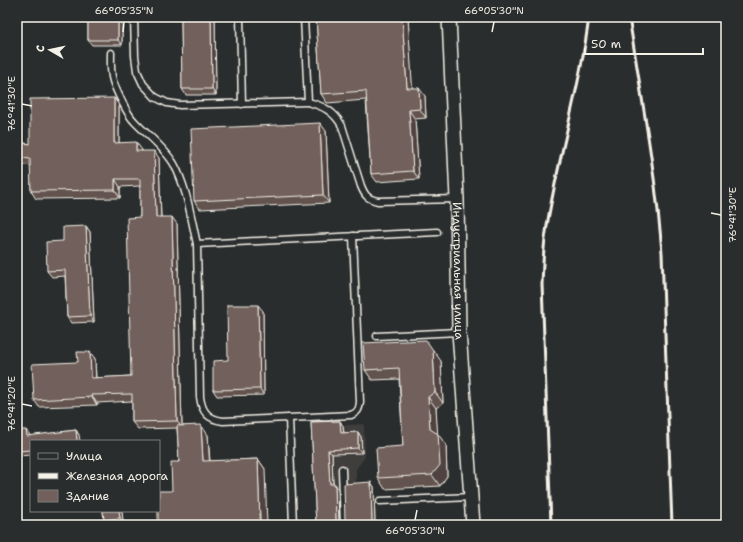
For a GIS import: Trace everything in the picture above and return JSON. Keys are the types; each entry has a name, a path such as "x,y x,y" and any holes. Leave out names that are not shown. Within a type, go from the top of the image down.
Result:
{"street":[{"name":"Индустриальная улица","path":"449,17 457,199 459,332 474,525"}],"lane":[{"path":"134,17 137,71 143,84 155,97 167,103 180,105 308,102 321,105 338,118 342,126 361,186 365,194 370,199 378,201 457,199"},
{"path":"240,17 242,104"},
{"path":"304,17 308,102"},
{"path":"111,53 111,72 113,81 126,110 132,120 163,150 173,163 180,178 188,205 197,244 200,397 204,412 209,416 216,420 223,421 351,415 357,413 360,402 353,236"},
{"path":"197,244 437,232"},
{"path":"378,336 459,332"},
{"path":"289,418 293,525"},
{"path":"342,469 344,525"},
{"path":"380,501 471,497"}],"shaded area":[{"path":"364,424 365,457 356,469 356,488 375,525 319,525 314,427"}],"building":[{"path":"88,17 118,17 118,40 88,40"},
{"path":"181,17 211,17 212,89 182,89"},
{"path":"316,17 402,17 407,88 419,88 420,109 409,110 413,171 371,174 366,91 321,94"},
{"path":"114,98 114,143 136,142 136,151 154,151 156,217 172,217 177,421 132,422 132,394 91,395 92,397 34,400 32,364 78,362 77,352 90,352 91,378 131,376 127,218 140,217 140,179 115,179 115,190 31,191 30,159 17,157 17,142 30,144 30,99"},
{"path":"320,123 323,195 194,201 191,129"},
{"path":"86,226 90,316 67,317 65,270 47,271 46,242 63,241 63,227"},
{"path":"227,305 258,305 260,389 213,390 213,361 228,360"},
{"path":"426,340 433,350 435,392 428,397 430,429 438,434 440,465 432,475 378,478 376,448 403,446 399,368 365,370 363,343"},
{"path":"340,421 341,433 358,432 358,448 328,450 330,484 335,484 336,521 338,524 343,524 345,521 344,484 371,482 372,525 316,525 311,422"},
{"path":"201,425 203,461 258,459 260,525 158,525 158,512 160,512 160,491 172,491 171,462 179,462 177,426"},
{"path":"17,430 26,430 27,436 76,430 77,440 30,440 30,450 17,451"},
{"path":"103,512 119,512 120,518 104,520"}],"railway":[{"path":"551,525 542,284 544,251 556,178 580,71 589,17"},
{"path":"629,17 652,164 662,253 672,525"}]}
